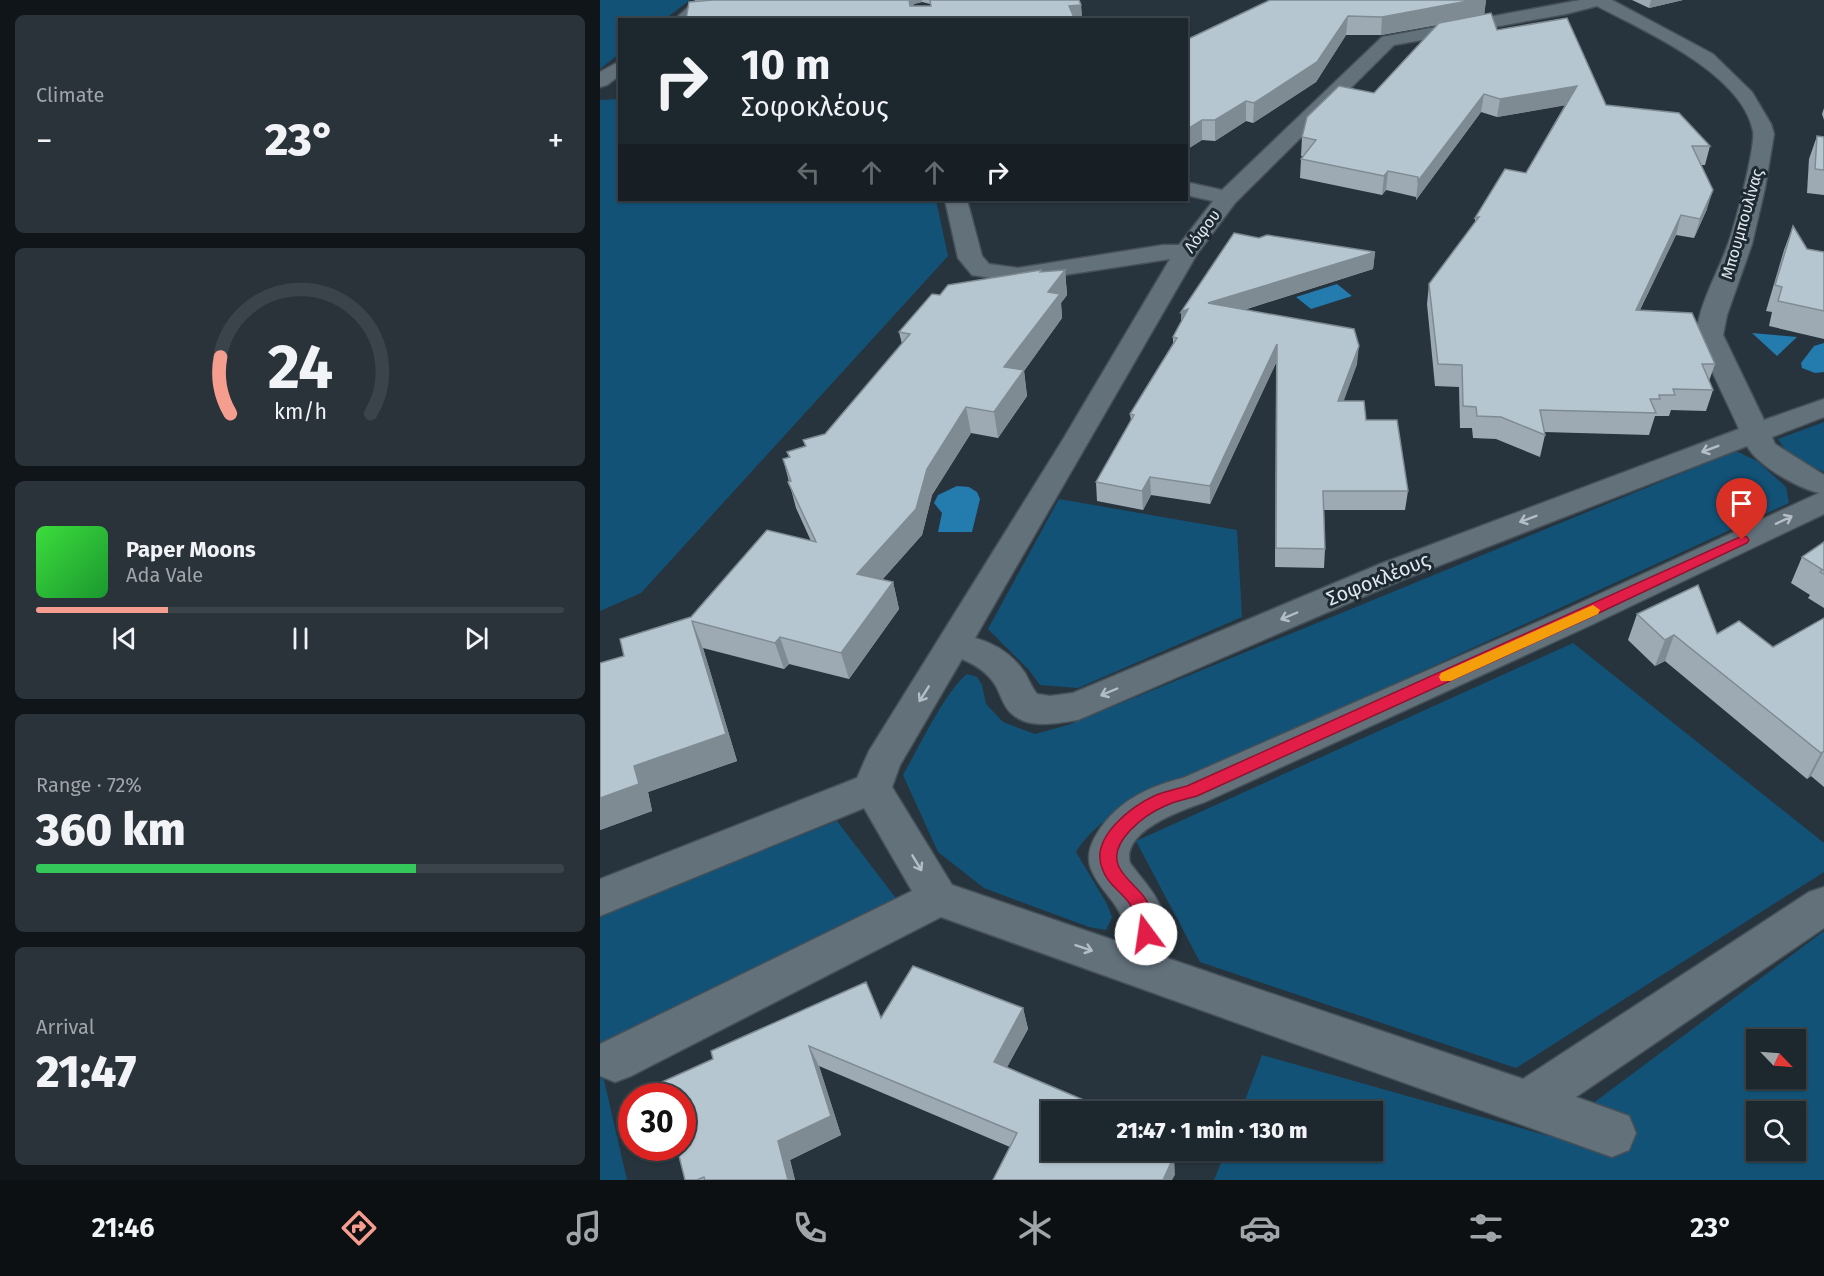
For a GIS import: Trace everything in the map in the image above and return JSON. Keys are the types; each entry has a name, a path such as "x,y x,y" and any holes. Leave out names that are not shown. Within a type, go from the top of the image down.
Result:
{"street":[{"name":"Λόφου","path":"872,788 882,762 1186,252 1227,198 1388,41 1566,9 1599,0"},
{"name":"Μπουμπουλίνας","path":"1599,0 1706,58 1745,96 1761,124 1764,134 1754,188 1740,244 1714,315 1710,335 1763,449 1809,480 1824,485"},
{"path":"694,10 727,8"},
{"path":"600,81 618,68"},
{"path":"1188,188 1227,198"},
{"path":"956,201 970,258 981,270 1018,275 1162,252 1186,252"},
{"name":"Σοφοκλέους","path":"954,644 982,652 994,660 1008,675 1024,705 1037,710 1078,706 1391,572 1824,407"},
{"path":"1137,966 1146,934 1143,914 1137,899 1118,881 1109,866 1110,846 1122,829 1144,810 1161,800 1191,791 1579,617 1824,502"},
{"path":"600,898 872,788 938,898 1612,1133"},
{"path":"615,1060 938,898"},
{"path":"1527,1103 1824,905"}],"shaded area":[{"path":"600,0 690,0 666,18 618,18 618,55 600,69"},
{"path":"618,99 618,201 936,201 948,256 641,593 600,611 600,100"},
{"path":"1337,284 1352,296 1311,309 1296,297"},
{"path":"1752,333 1797,337 1777,356"},
{"path":"1824,343 1824,372 1815,373 1802,368 1801,363 1814,346"},
{"path":"1824,422 1824,472 1790,457 1778,439"},
{"path":"1736,451 1757,461 1786,487 1789,503 1128,806 1105,821 1094,830 1076,852 1107,904 1112,917 1106,930 1089,927 984,888 938,852 903,775 941,706 967,674 977,677 982,685 986,704 1003,722 1035,734 1068,725"},
{"path":"957,486 969,487 977,492 980,499 972,532 938,532 942,513 934,503 938,495"},
{"path":"1059,499 1237,530 1242,617 1078,688 1040,685 1029,670 988,629"},
{"path":"1573,643 1824,843 1824,872 1516,1068 1200,962 1136,841"},
{"path":"837,821 898,901 600,1044 600,914"},
{"path":"1824,931 1824,1180 1214,1180 1222,1161 1383,1161 1383,1101 1245,1101 1262,1055 1549,1136"},
{"path":"600,1063 618,1141 618,1161 623,1161 627,1180 600,1180"}],"building":[{"path":"909,0 910,6 931,6 930,0 1079,0 1081,5 1069,6 1074,18 686,18 689,2"},
{"path":"1270,0 1473,0 1382,17 1348,16 1317,62 1254,103 1246,101 1215,120 1202,120 1188,129 1188,39"},
{"path":"1491,13 1497,30 1567,18 1606,105 1679,113 1710,146 1692,146 1713,190 1700,219 1681,215 1636,310 1692,313 1715,364 1702,364 1713,390 1673,389 1675,395 1659,395 1660,399 1650,399 1656,413 1540,410 1545,435 1501,417 1477,416 1476,407 1463,406 1462,365 1438,364 1429,284 1479,217 1475,218 1505,169 1526,173 1577,86 1500,99 1484,94 1418,181 1418,177 1388,171 1384,176 1301,159 1316,140 1302,137 1307,117 1339,86 1374,93 1439,23"},
{"path":"1817,136 1824,137 1824,170 1815,169"},
{"path":"1793,226 1807,249 1824,252 1824,311 1778,301 1782,287 1775,285"},
{"path":"1234,233 1259,238 1267,235 1375,252 1208,303 1354,329 1359,346 1338,401 1364,401 1366,420 1397,420 1408,491 1323,491 1325,549 1276,548 1277,344 1210,486 1150,477 1142,491 1096,482 1134,415 1130,414 1177,338 1173,337 1188,309 1181,312"},
{"path":"1041,270 1040,272 1065,270 1048,292 1060,294 1004,367 1024,370 994,412 966,407 927,469 916,509 857,574 893,582 841,653 780,637 775,643 692,621 726,734 634,766 639,784 600,798 600,663 624,656 620,639 691,617 767,530 816,542 788,482 791,481 783,459 790,457 787,452 806,446 803,440 825,434 910,334 899,332 932,294 940,295 948,285"},
{"path":"1824,542 1824,574 1820,572 1823,570 1802,557"},
{"path":"1698,585 1717,634 1739,621 1773,647 1824,618 1824,751 1821,753 1674,635 1665,640 1637,614"},
{"path":"913,966 1023,1008 994,1062 1086,1101 1041,1101 1041,1161 1172,1161 1163,1180 993,1180 1017,1133 809,1046 831,1116 778,1141 788,1180 705,1180 704,1177 697,1180 685,1180 680,1161 696,1161 696,1083 662,1082 713,1059 711,1051 866,982 881,1018"}],"slow traffic":[{"path":"1446,677 1593,610"}],"route":[{"path":"1146,934 1143,914 1137,899 1118,881 1109,866 1110,846 1122,829 1144,810 1161,800 1191,791 1579,617 1742,540"}]}
